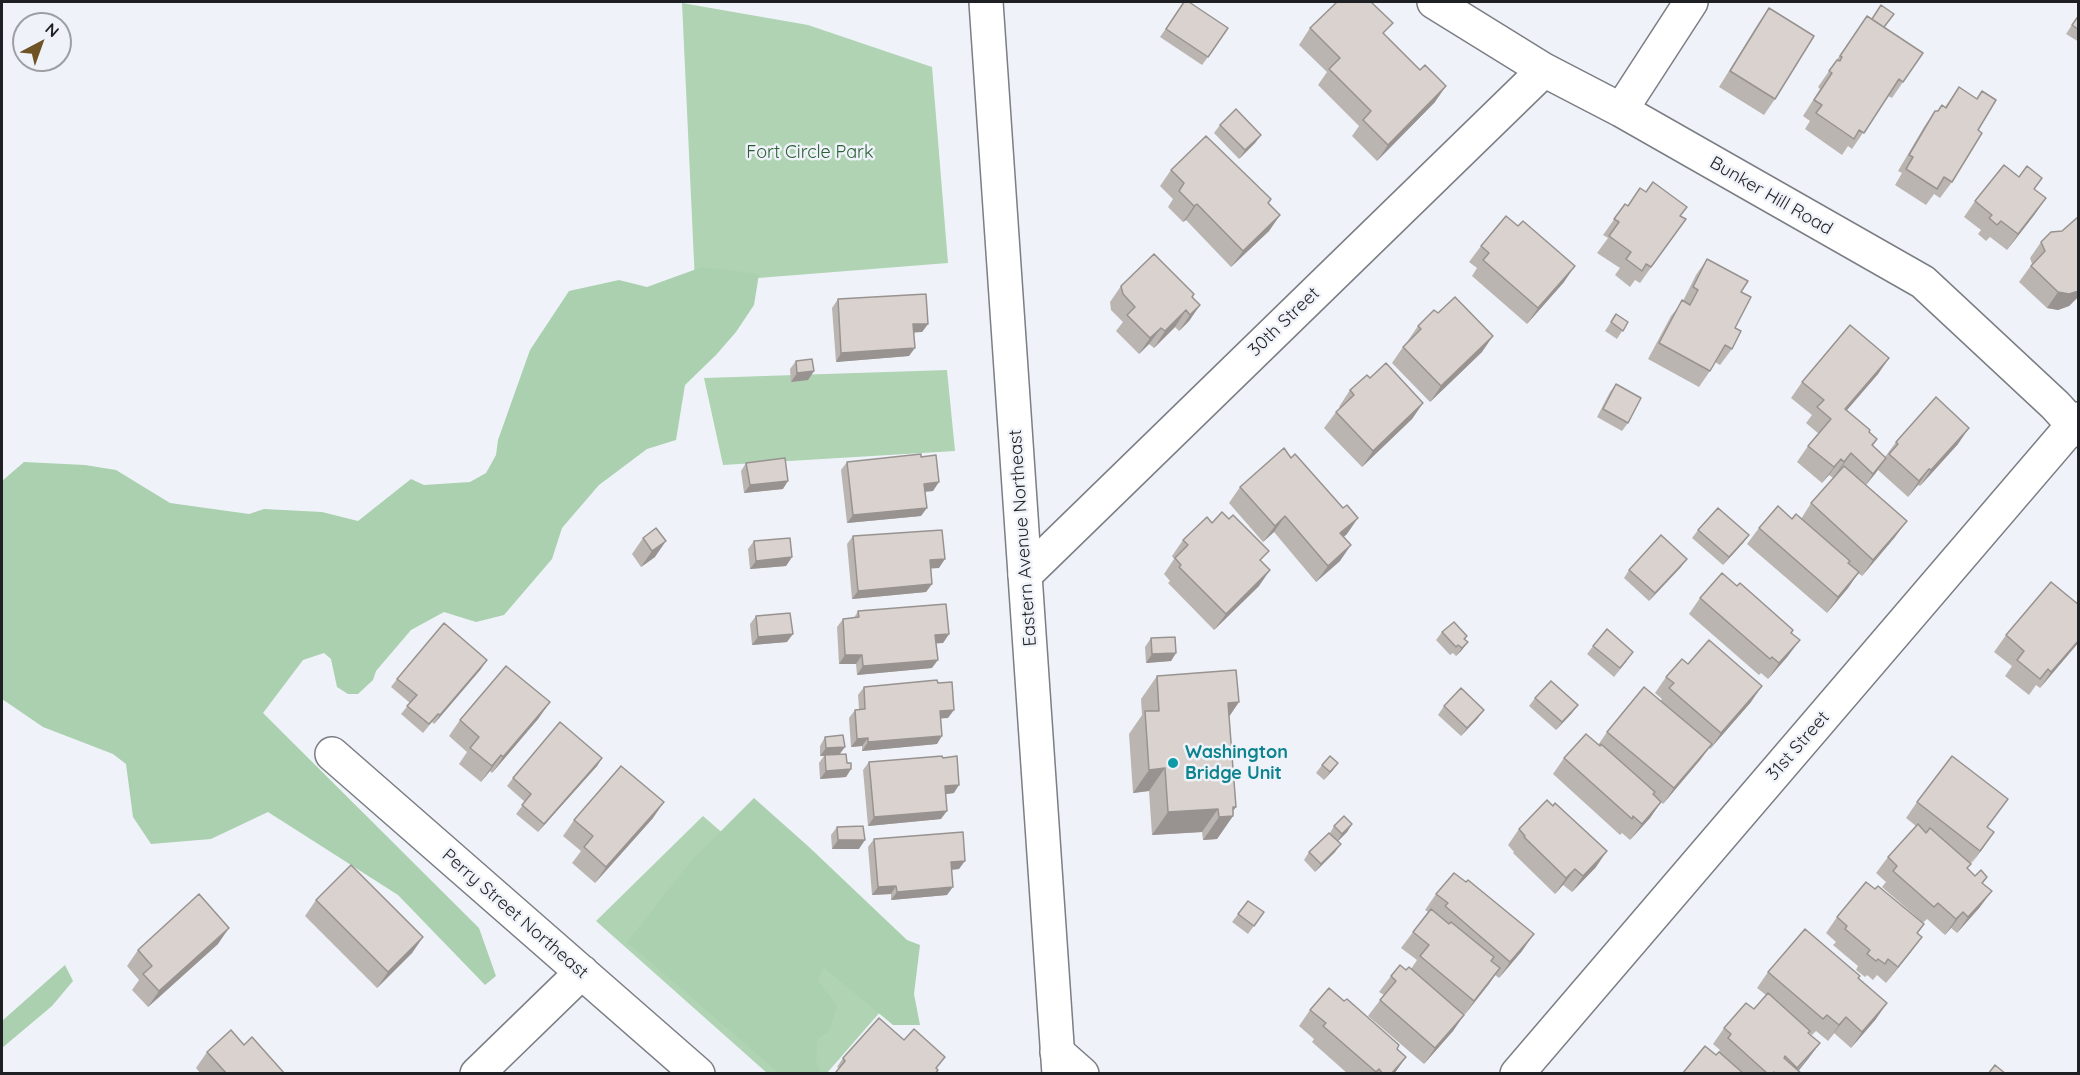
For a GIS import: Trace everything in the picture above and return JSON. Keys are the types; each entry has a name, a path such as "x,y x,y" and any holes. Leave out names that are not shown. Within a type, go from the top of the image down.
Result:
{"street":[{"name":"Eastern Avenue Northeast","path":"986,2 1058,1063"},
{"name":"Bunker Hill Road","path":"1434,2 1544,70 1621,110 1923,282 2077,424"},
{"path":"1621,110 1691,2"},
{"name":"30th Street","path":"1025,575 1544,70"},
{"name":"31st Street","path":"1517,1074 2077,424"},
{"name":"Perry Street Northeast","path":"332,754 698,1074"},
{"path":"477,1074 582,972"},
{"path":"1058,1063 1082,1074"}],"green space":[{"name":"Fort Circle Park","path":"682,3 808,25 932,67 948,263 695,283"},
{"path":"702,267 759,274 754,305 736,332 685,385 676,440 647,449 599,485 562,528 552,559 504,615 476,622 444,612 411,630 376,671 373,680 358,694 348,694 337,687 331,659 324,653 303,660 263,713 479,928 496,976 485,985 398,895 268,812 211,839 151,844 133,817 126,764 113,754 43,727 2,699 2,481 24,462 85,465 116,470 170,503 249,514 264,509 322,512 358,521 411,479 424,485 470,482 486,473 496,455 498,440 530,350 569,291 619,280 647,287"},
{"path":"947,370 955,451 723,465 704,378"},
{"path":"754,798 907,940 920,945 914,994 920,1025 893,1025 823,967 818,981 837,1006 829,1031 817,1039 816,1064 821,1073 779,1073 627,942 693,859"},
{"path":"703,816 901,988 827,1073 767,1073 596,921"},
{"path":"65,965 73,981 52,1006 2,1048 2,1021"}],"building":[{"path":"1184,2 1189,2 1228,28 1208,57 1166,29"},
{"path":"1337,2 1371,2 1393,23 1383,33 1420,70 1425,65 1446,86 1388,145 1363,120 1371,111 1329,69 1340,58 1310,28"},
{"path":"1881,5 1894,14 1884,27 1872,19"},
{"path":"1769,8 1814,36 1775,99 1730,71"},
{"path":"2079,15 2079,30 2072,25"},
{"path":"1867,16 1923,53 1903,82 1899,79 1864,133 1859,130 1854,139 1816,113 1822,105 1814,100 1832,73 1829,71 1837,60 1840,61 1842,57 1840,56"},
{"path":"1959,87 1977,99 1982,91 1996,100 1978,130 1982,133 1952,182 1944,177 1937,189 1906,169 1913,157 1909,155 1935,111 1938,111 1942,105 1946,108"},
{"path":"1236,109 1261,135 1245,150 1220,125"},
{"path":"1206,136 1271,199 1268,203 1280,215 1243,251 1197,204 1194,206 1179,191 1184,183 1171,170"},
{"path":"2004,165 2019,177 2027,166 2042,178 2034,189 2046,198 2018,234 2001,221 1997,225 1989,218 1992,215 1975,201"},
{"path":"1653,182 1687,207 1680,216 1686,219 1651,267 1646,264 1642,271 1626,259 1631,252 1609,236 1619,222 1614,219 1625,204 1628,206 1640,188 1646,192"},
{"path":"1506,216 1518,226 1523,221 1575,266 1538,308 1483,260 1489,253 1481,246"},
{"path":"2079,216 2079,291 2069,294 2058,292 2031,266 2045,251 2041,242 2051,232 2062,231"},
{"path":"1154,254 1194,294 1192,297 1200,305 1190,315 1186,310 1165,331 1161,328 1150,338 1127,315 1135,307 1123,294 1121,286"},
{"path":"1707,259 1748,281 1741,292 1751,297 1735,328 1741,331 1732,349 1725,345 1710,371 1659,343 1682,300 1690,305 1698,290 1693,287"},
{"path":"926,294 928,324 913,324 915,348 841,353 838,299"},
{"path":"1455,297 1493,336 1441,386 1403,347 1421,329 1418,326 1434,310 1438,313"},
{"path":"1616,314 1628,322 1623,331 1611,322"},
{"path":"1850,325 1889,358 1845,409 1870,430 1869,432 1877,439 1872,445 1886,458 1873,474 1851,453 1844,462 1841,459 1834,467 1808,446 1831,419 1817,407 1824,400 1802,382"},
{"path":"812,359 814,371 797,373 796,361"},
{"path":"1386,363 1423,403 1373,451 1336,412 1354,395 1350,390 1367,375 1370,378"},
{"path":"1616,384 1641,398 1628,423 1603,409"},
{"path":"1936,397 1969,428 1919,481 1889,454 1898,444 1896,442"},
{"path":"1284,448 1291,458 1295,454 1343,508 1347,505 1358,518 1340,533 1351,545 1328,566 1285,516 1275,526 1240,487"},
{"path":"921,454 921,457 936,455 939,482 924,484 927,508 853,515 847,462"},
{"path":"785,458 788,481 750,485 746,463"},
{"path":"1844,466 1907,521 1873,560 1811,503"},
{"path":"1778,506 1792,519 1796,514 1850,561 1848,563 1859,572 1838,597 1759,528"},
{"path":"1718,508 1749,535 1729,557 1698,530"},
{"path":"1222,512 1229,519 1233,515 1269,551 1260,560 1270,570 1226,614 1179,567 1181,565 1175,558 1188,545 1183,540 1207,517 1212,523"},
{"path":"656,528 666,541 652,551 643,538"},
{"path":"942,530 945,559 930,560 932,584 858,591 853,536"},
{"path":"1661,535 1687,559 1655,593 1629,570"},
{"path":"790,538 792,557 756,561 754,541"},
{"path":"1722,573 1737,586 1740,583 1793,630 1791,633 1800,640 1779,663 1772,657 1770,659 1700,598"},
{"path":"2051,582 2079,605 2079,640 2051,672 2048,669 2040,679 2017,660 2024,651 2006,635"},
{"path":"946,604 949,634 935,635 938,660 863,666 862,655 845,655 843,619 859,617 858,611"},
{"path":"790,613 793,634 758,637 756,616"},
{"path":"1454,622 1467,636 1464,639 1468,642 1462,648 1458,645 1456,647 1442,632"},
{"path":"444,623 487,660 440,715 438,714 429,724 407,706 417,695 397,679"},
{"path":"1607,629 1633,652 1620,668 1593,646"},
{"path":"1175,637 1176,653 1152,654 1151,638"},
{"path":"1709,640 1762,686 1721,733 1669,688 1674,683 1666,677 1682,659 1688,664"},
{"path":"506,666 550,702 503,757 501,755 492,766 470,748 479,737 460,720"},
{"name":"Washington Bridge Unit","path":"1236,670 1239,702 1228,703 1236,807 1233,807 1233,816 1219,817 1218,809 1168,812 1165,768 1149,770 1145,711 1159,711 1157,676"},
{"path":"937,680 938,683 952,682 954,710 940,711 942,736 868,742 868,738 857,739 855,710 865,709 864,687"},
{"path":"1551,681 1578,705 1562,722 1535,698"},
{"path":"1644,687 1712,744 1674,788 1607,732"},
{"path":"1461,688 1484,710 1467,728 1444,706"},
{"path":"560,722 602,758 544,824 522,805 531,794 513,778"},
{"path":"1586,734 1600,746 1601,744 1655,792 1653,794 1661,802 1642,824 1633,816 1632,819 1564,758"},
{"path":"843,735 845,747 826,748 825,737"},
{"path":"846,754 847,763 851,763 851,769 826,771 825,755"},
{"path":"942,756 943,758 957,756 959,785 945,786 947,811 874,817 869,762"},
{"path":"1330,756 1338,763 1330,772 1322,765"},
{"path":"1952,756 2008,799 1987,827 1994,832 1980,851 1917,802"},
{"path":"621,766 664,802 606,867 584,847 593,836 574,820"},
{"path":"1547,800 1553,806 1555,803 1607,851 1583,876 1575,869 1566,878 1524,837 1519,829"},
{"path":"1344,816 1352,824 1342,834 1334,826"},
{"path":"1918,824 1926,833 1930,828 1971,864 1967,868 1975,876 1981,870 1987,877 1982,883 1992,891 1968,917 1963,912 1956,919 1938,903 1934,907 1893,871 1897,866 1888,857"},
{"path":"863,826 865,840 838,840 837,827"},
{"path":"963,832 965,861 951,862 953,887 897,892 896,886 878,887 874,839"},
{"path":"1329,833 1341,844 1321,864 1309,852"},
{"path":"351,865 423,937 388,972 316,900"},
{"path":"1454,873 1466,882 1468,880 1534,934 1510,962 1445,906 1448,903 1436,894"},
{"path":"1866,882 1875,889 1878,886 1924,924 1917,933 1922,937 1898,967 1888,959 1885,964 1867,954 1870,950 1845,929 1847,926 1837,917"},
{"path":"199,894 229,928 159,991 143,974 152,966 138,950"},
{"path":"1248,901 1264,912 1254,926 1238,914"},
{"path":"1431,909 1494,957 1491,961 1500,968 1474,1001 1420,956 1429,945 1413,932"},
{"path":"1805,929 1860,976 1858,978 1887,1003 1862,1032 1846,1017 1839,1025 1827,1015 1823,1019 1768,972"},
{"path":"1400,965 1406,970 1409,967 1464,1015 1435,1048 1380,1000 1396,981 1391,976"},
{"path":"1329,988 1344,1001 1347,999 1399,1045 1397,1049 1406,1057 1391,1074 1383,1074 1379,1069 1376,1072 1323,1026 1326,1023 1310,1010"},
{"path":"1768,993 1820,1043 1797,1068 1785,1056 1784,1058 1802,1074 1775,1074 1774,1072 1768,1074 1728,1038 1731,1034 1724,1028 1746,1003 1754,1009"},
{"path":"879,1018 904,1040 914,1029 945,1057 936,1068 938,1070 935,1074 838,1074 836,1072 845,1061 843,1058"},
{"path":"231,1030 244,1045 252,1037 285,1074 227,1074 207,1052"},
{"path":"1705,1046 1716,1055 1719,1052 1744,1074 1682,1074"},
{"path":"1995,1065 2006,1074 1988,1074"}],"place":[{"name":"Washington Bridge Unit","path":"1173,763"}]}
